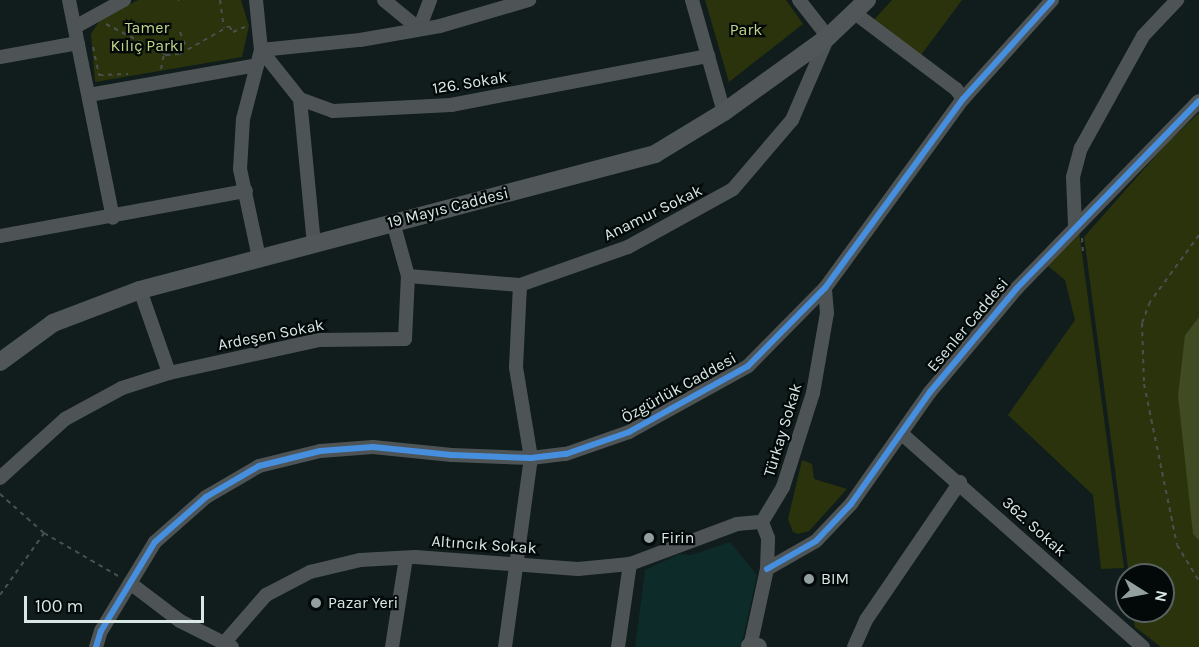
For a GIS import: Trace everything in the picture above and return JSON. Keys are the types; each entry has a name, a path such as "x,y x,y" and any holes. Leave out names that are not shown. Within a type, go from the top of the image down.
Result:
{"main road":[{"name":"19 Mayıs Caddesi","path":"1,358 53,323 140,290 655,154 724,112 828,37 862,7"}],"street":[{"path":"69,0 75,27 85,43 88,95 113,218"},
{"path":"75,27 124,0"},
{"path":"255,0 261,50 243,119 240,169 259,258"},
{"path":"384,0 419,29"},
{"path":"419,29 430,0"},
{"path":"261,50 360,40 419,29 529,0"},
{"path":"693,0 724,112"},
{"path":"799,0 828,37"},
{"name":"Özgürlük Caddesi","path":"96,647 130,583 164,535 206,497 259,466 320,451 373,447 452,455 531,458 566,454 629,432 690,400 747,366 825,288 963,99 1052,0"},
{"path":"1078,229 1072,177 1081,148 1143,36 1177,0"},
{"path":"862,7 956,89 963,99"},
{"name":"Anamur Sokak","path":"408,276 520,285 628,247 733,189 792,120 828,37"},
{"path":"0,57 85,43"},
{"path":"261,50 300,99 314,244"},
{"name":"126. Sokak","path":"300,99 333,111 451,105 708,56"},
{"path":"88,95 257,65"},
{"name":"Esenler Caddesi","path":"767,569 816,541 851,504 930,392 1001,306 1078,229 1199,101"},
{"path":"0,236 113,218 246,191"},
{"name":"Ardeşen Sokak","path":"0,478 65,419 122,388 169,373 319,340 405,339 408,276 393,222"},
{"path":"505,647 531,458 516,367 520,285"},
{"name":"Türkay Sokak","path":"762,522 783,487 813,393 827,313 825,288"},
{"path":"140,290 169,373"},
{"name":"362. Sokak","path":"902,434 960,482 1143,647"},
{"path":"854,647 866,620 960,482"},
{"path":"752,647 767,569 768,538 762,522"},
{"name":"Altıncık Sokak","path":"228,645 266,596 310,572 360,560 406,558 578,569 630,564 737,524 762,522"},
{"path":"392,647 406,558"},
{"path":"618,647 630,564"},
{"path":"130,583 180,621 228,645"}],"path":[{"path":"220,0 224,28"},
{"path":"93,17 166,55 180,54 229,26 233,32 258,22"},
{"path":"180,32 187,49"},
{"path":"85,43 99,75 130,74"},
{"path":"1078,229 1083,252"},
{"path":"1199,235 1150,302 1142,323 1144,384 1177,545 1199,581"},
{"path":"0,494 44,533 130,583"},
{"path":"0,595 44,533"}],"shaded area":[{"path":"730,542 757,575 741,647 635,647 645,570 679,554 691,555"}],"green space":[{"name":"Tamer Kılıç Parkı","path":"138,0 241,0 249,26 242,57 95,82 91,34 100,20"},
{"name":"Park","path":"705,0 786,0 803,24 729,82"},
{"path":"892,0 962,0 921,55 871,23"},
{"path":"1199,113 1199,317 1185,335 1193,534 1199,541 1199,647 1161,647 1135,627 1134,623 1175,623 1175,563 1127,563 1084,237 1167,143"},
{"path":"1079,231 1123,563 1115,563 1115,568 1101,569 1093,495 1008,415 1075,320 1065,280 1048,266"},
{"path":"1199,317 1199,541 1193,534 1178,396 1185,335"},
{"path":"802,460 812,464 814,479 847,489 809,531 798,534 793,532 788,519"}],"cycle path":[{"path":"96,647 101,631 155,542 206,497 259,466 320,451 373,447 452,455 531,458 566,454 629,432 748,366 825,288 963,99 1052,0"},
{"path":"767,569 816,541 851,504 930,392 1016,289 1199,101"}],"place":[{"name":"Firin","path":"649,538"},
{"name":"BIM","path":"809,579"},
{"name":"Pazar Yeri","path":"316,603"}]}
